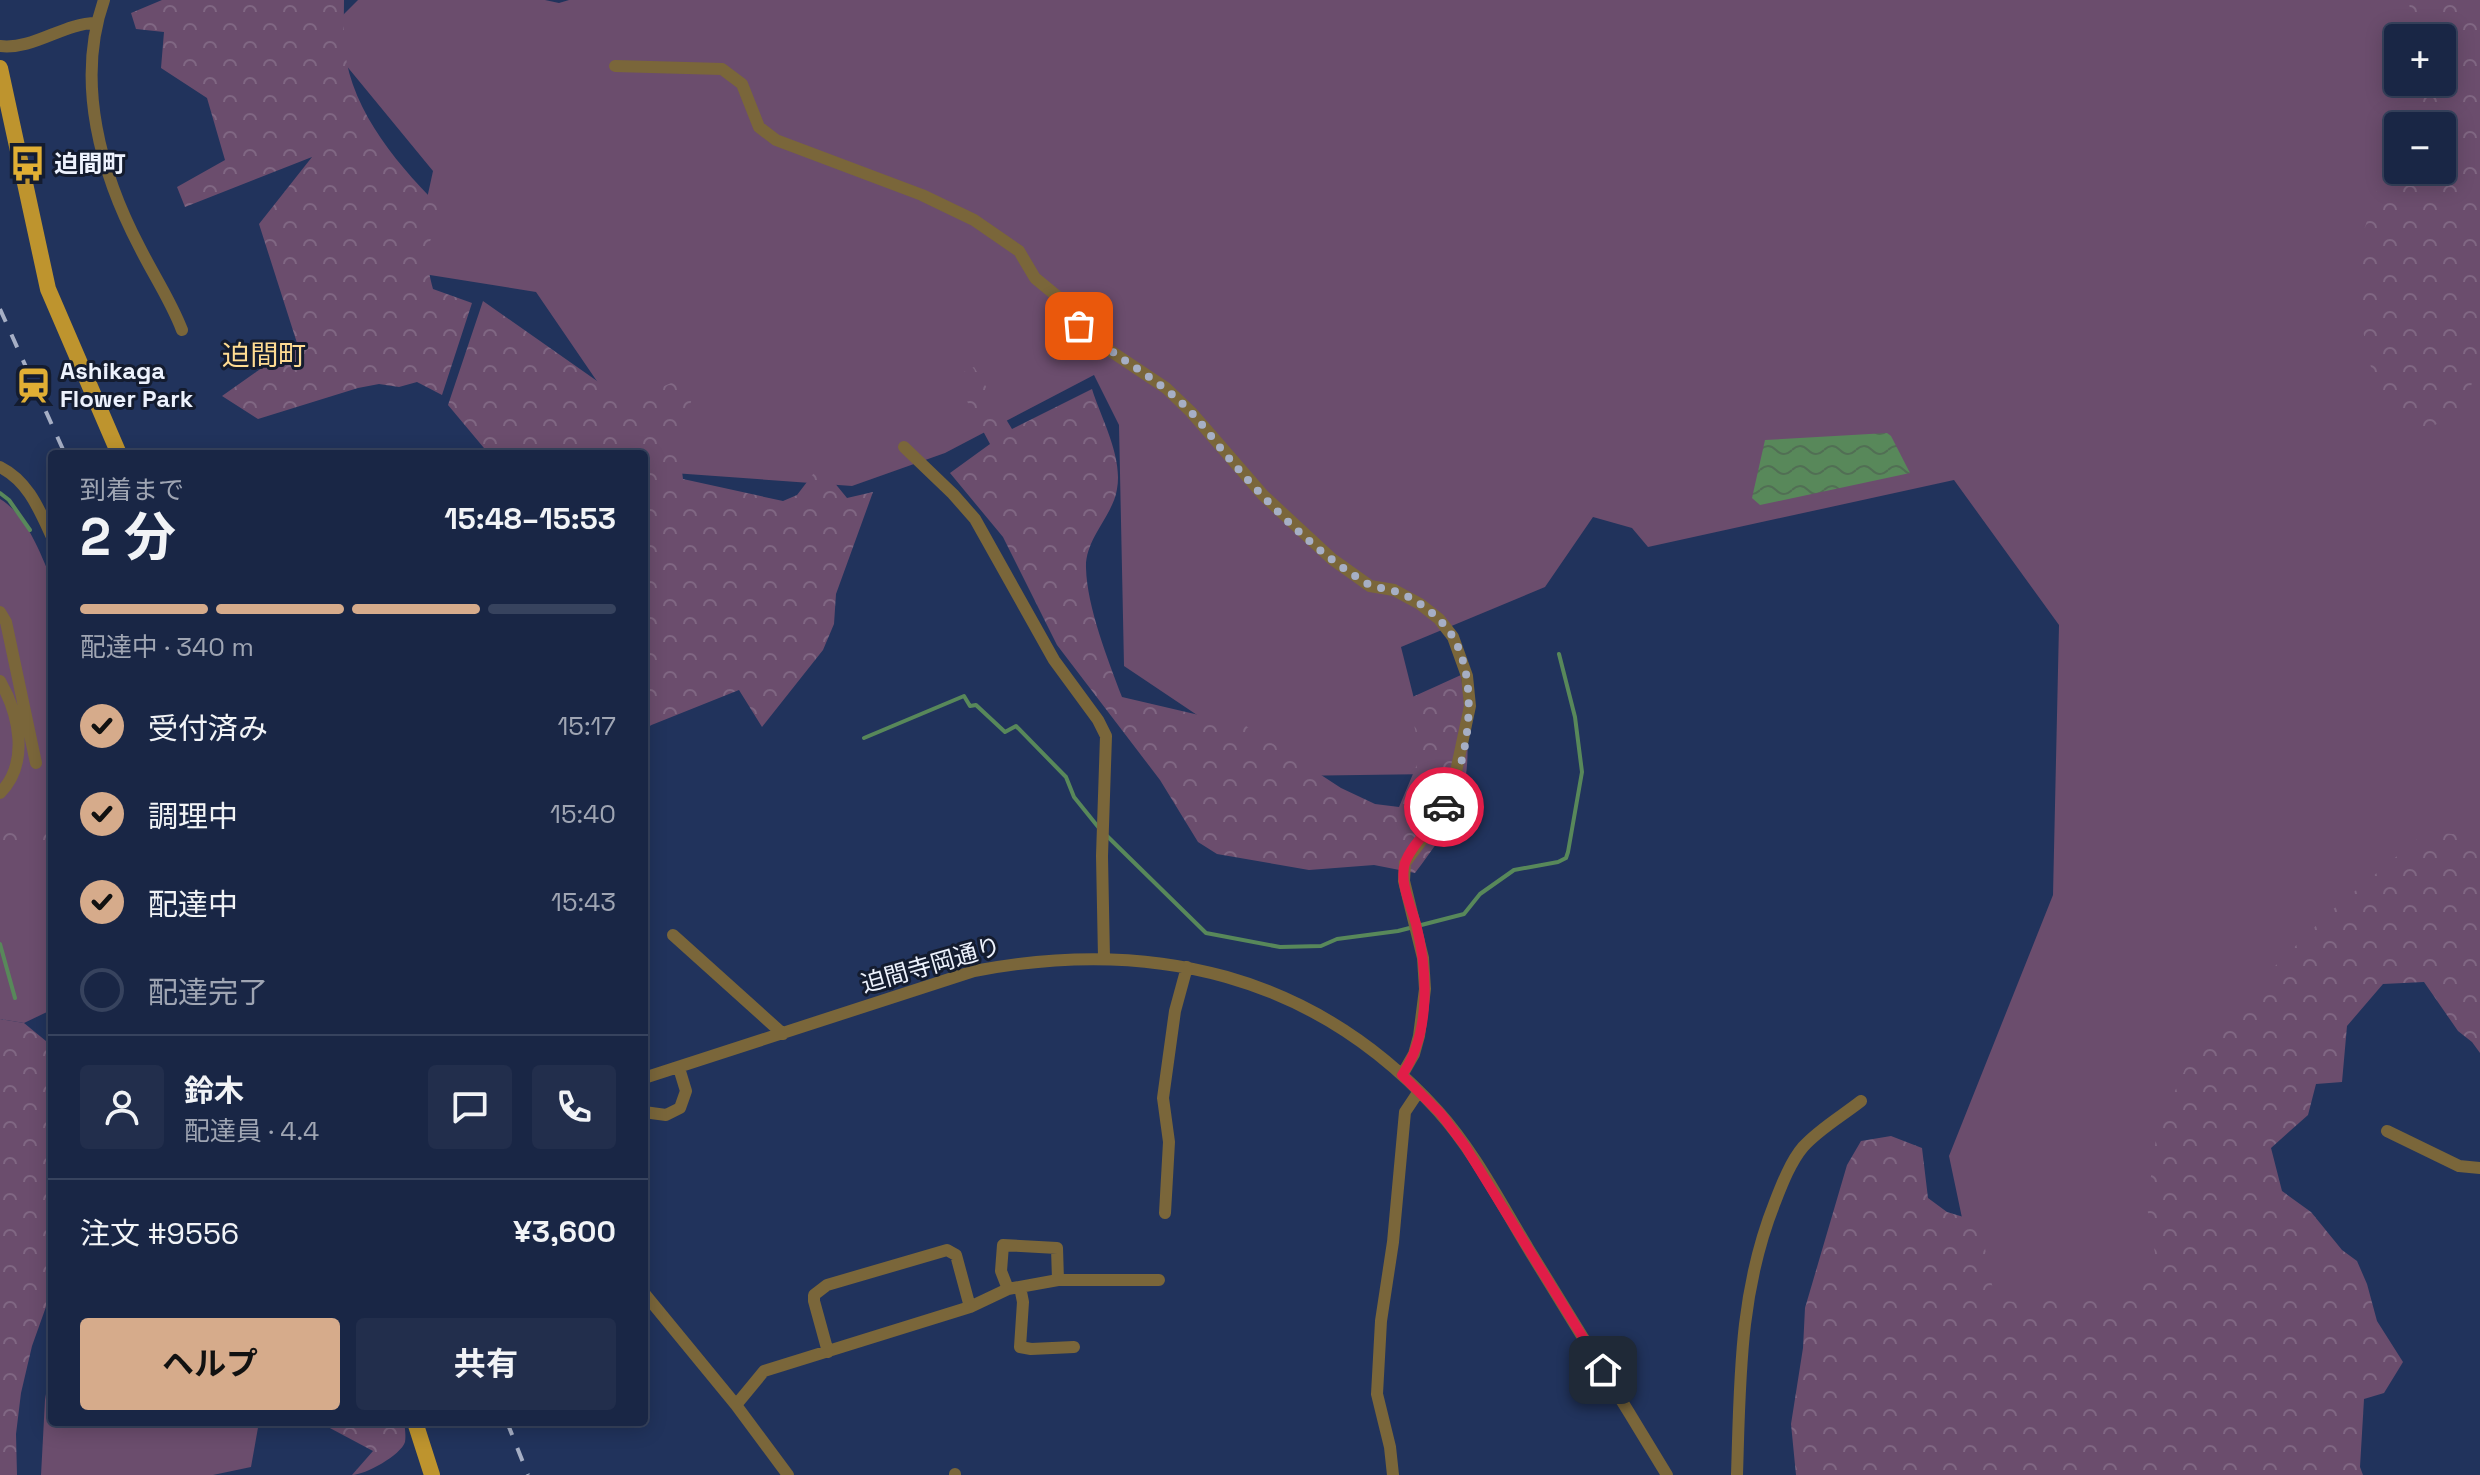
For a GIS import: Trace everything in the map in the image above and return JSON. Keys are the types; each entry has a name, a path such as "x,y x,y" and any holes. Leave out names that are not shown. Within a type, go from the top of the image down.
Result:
{"main road":[{"path":"0,68 48,289 117,450"},
{"path":"416,1426 432,1475"}],"street":[{"path":"104,0 96,23 91,80 101,153 138,246 182,330"},
{"path":"0,46 34,43 85,24 96,23"},
{"path":"615,66 722,69 742,84 759,127 776,140 922,195 974,220 1019,251 1035,278 1058,297 1079,326 1100,344 1150,376 1183,404 1263,495 1332,559 1370,586 1394,590 1439,619 1453,637 1467,676 1470,706 1451,795 1405,863 1404,881 1421,948 1425,989 1419,1036 1414,1054 1402,1075"},
{"path":"904,447 975,519 1054,660 1098,720 1106,736 1102,856 1104,958"},
{"path":"0,467 18,478 28,490 48,529"},
{"path":"0,614 6,622 39,764 19,760"},
{"path":"0,681 14,714 19,760 0,793"},
{"path":"673,935 783,1034"},
{"name":"迫間寺岡通り","path":"648,1077 974,971 1045,959 1104,958 1187,967 1257,987 1315,1014 1370,1049 1402,1075 1441,1114 1479,1166 1667,1475"},
{"path":"1165,1213 1169,1142 1163,1098 1175,1011 1187,967"},
{"path":"648,1113 666,1115 680,1108 686,1091 679,1068"},
{"path":"1393,1475 1390,1447 1377,1394 1381,1321 1393,1242 1405,1112 1419,1091"},
{"path":"1737,1475 1746,1303 1768,1219 1801,1149 1861,1101"},
{"path":"2387,1131 2459,1166 2480,1168"},
{"path":"1058,1280 1057,1248 1003,1245 1001,1271 1023,1302 1020,1347 1074,1347"},
{"path":"828,1352 814,1301 814,1295 827,1285 947,1250 956,1255 970,1307"},
{"path":"736,1405 764,1371 970,1307 1014,1288 1058,1280 1159,1280"},
{"path":"648,1298 736,1405 788,1475"}],"green space":[{"path":"162,0 344,0 345,50 357,96 396,159 445,212 428,249 433,289 472,303 442,395 417,382 399,387 379,384 258,419 222,396 297,343 259,224 312,157 185,207 177,187 225,160 207,98 161,68 164,32 136,29 131,13"},
{"path":"358,0 545,0 559,3 569,0 2448,0 2444,24 2384,24 2384,96 2427,96 2412,112 2384,112 2384,184 2412,184 2480,250 2480,912 2422,945 2255,1101 2230,1332 1986,1332 1949,1156 2053,895 2059,625 1954,480 1648,547 1632,528 1593,517 1545,587 1401,647 1433,774 1288,776 1124,666 1119,425 1094,375 945,453 852,486 659,472 648,456 648,450 644,450 536,292 411,272 433,171 322,36"},
{"path":"2409,0 2480,0 2480,324 2475,370 2469,395 2456,414 2431,427 2421,426 2402,416 2383,399 2374,381 2358,308 2358,275 2364,230 2384,170 2384,184 2456,184 2456,112 2400,112 2404,96 2456,96 2456,24 2411,24"},
{"path":"483,301 627,402 699,371 679,448 683,479 783,501 797,495 820,465 847,498 873,492 836,594 834,624 823,650 762,727 739,690 648,726 648,450 486,450 448,405"},
{"path":"974,367 1012,429 1092,389 1114,451 1118,477 1114,499 1087,557 1087,583 1099,633 1122,697 1246,726 1341,788 1375,804 1399,807 1418,762 1418,742 1408,699 1461,675 1467,734 1467,765 1462,793 1448,825 1415,873 1374,865 1309,870 1217,854 1198,842 1160,780 1057,645 1003,537 950,473 990,444 954,377"},
{"path":"0,499 25,525 48,571 48,1014 24,1023 0,1019"},
{"path":"32,825 48,831 48,847 35,838 18,840 6,855 0,877 0,838 18,826"},
{"path":"2426,832 2480,836 2480,1053 2458,1031 2424,982 2383,984 2347,1026 2342,1082 2316,1084 2308,1115 2271,1148 2282,1191 2311,1212 2342,1250 2357,1261 2377,1321 2403,1362 2384,1393 2364,1399 2360,1467 2363,1475 1796,1475 1791,1424 1803,1348 1805,1308 1847,1165 1861,1141 1891,1136 1922,1148 1928,1198 1947,1212 1980,1222 1995,1300 2027,1303 2066,1298 2104,1302 2124,1298 2156,1259 2147,1207 2157,1130 2197,1043 2331,911"},
{"path":"0,1019 24,1023 48,1043 48,1301 32,1346 21,1393 16,1434 17,1475 0,1475"},
{"path":"48,1382 48,1426 258,1426 251,1467 213,1475 41,1475"},
{"path":"404,1426 405,1442 397,1453 382,1463 352,1475 373,1451 328,1427"}],"water":[{"path":"1887,433 1910,473 1760,505 1752,498 1765,440"}],"waterway":[{"path":"0,493 9,500 30,530"},
{"path":"1105,834 1206,933 1280,947 1321,946 1337,939 1398,931 1464,914 1480,894 1514,870 1566,858 1582,772 1575,717 1559,654"},
{"path":"864,738 964,696 970,706 976,705 1005,732 1016,726 1066,777 1074,797 1099,828"},
{"path":"0,944 15,998"}],"railway":[{"path":"0,309 63,450"},
{"path":"509,1426 528,1475"}],"way so far":[{"path":"1079,326 1100,344 1166,388 1191,412 1263,495 1332,559 1370,586 1394,590 1420,604 1439,619 1453,637 1467,676 1470,706 1458,771 1444,807"}],"place":[{"name":"迫間町","path":"28,164"},
{"name":"Ashikaga Flower Park","path":"34,385"}],"district":[{"name":"迫間町","path":"264,355"}],"route":[{"path":"1444,807 1405,863 1404,881 1419,937 1425,989 1419,1036 1414,1054 1402,1075 1441,1114 1465,1146 1603,1370"}]}
